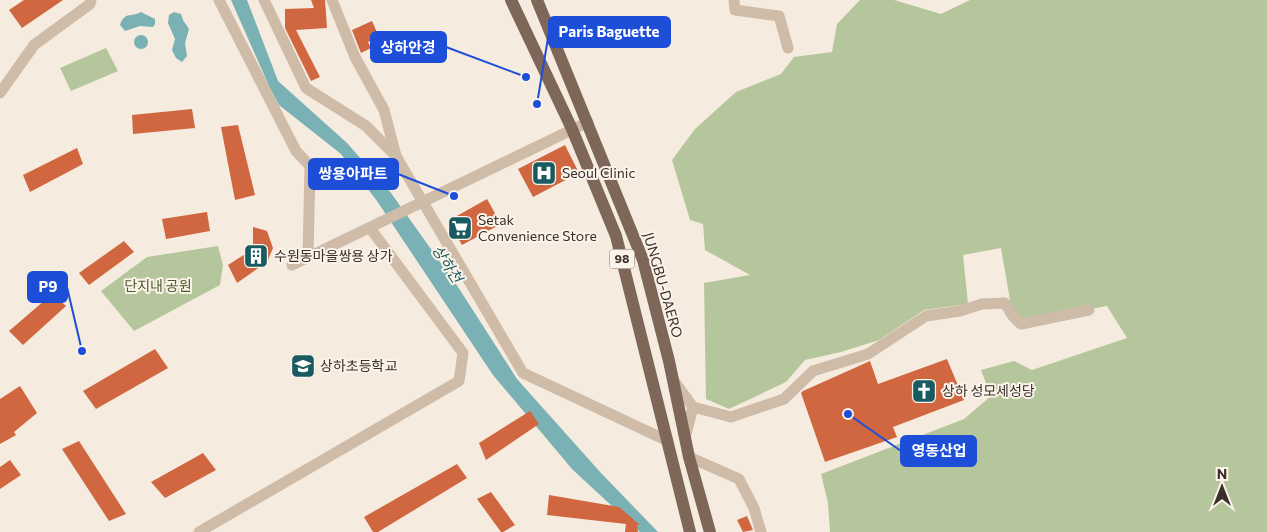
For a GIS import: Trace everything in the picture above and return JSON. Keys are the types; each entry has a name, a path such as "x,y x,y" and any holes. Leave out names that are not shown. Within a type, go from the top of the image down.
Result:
{"main road":[{"name":"98","path":"511,0 572,129 616,236 690,532"},
{"name":"JUNGBU-DAERO","path":"537,0 643,260 674,381 689,457 710,532"}],"street":[{"path":"0,93 34,45 90,4 91,0"},
{"path":"219,0 296,151 310,166 308,257"},
{"path":"264,0 306,88 366,126 396,156"},
{"path":"734,0 735,10 779,16 788,48"},
{"path":"332,2 355,57 384,110 396,156 421,204 523,373 668,441"},
{"path":"292,265 588,122"},
{"path":"200,532 459,381 463,353 370,228"},
{"path":"674,381 693,407 731,417 784,399 813,371 868,354 926,316 960,311 982,304 1004,303 1022,324 1089,310"},
{"path":"685,438 693,407"},
{"path":"689,457 739,479 754,508 761,532"}],"green space":[{"path":"860,0 894,0 941,14 970,0 1267,0 1267,532 830,532 828,503 821,474 964,419 991,396 981,370 1014,361 1032,370 1127,338 1107,306 1019,322 1011,306 1001,248 963,255 968,304 924,310 879,340 841,352 805,360 786,382 729,409 706,399 704,283 750,275 705,250 703,224 690,220 672,160 695,129 736,92 781,74 794,57 832,52 837,24"},
{"path":"106,48 118,71 71,91 60,68"},
{"name":"단지내 공원","path":"218,246 223,265 220,285 134,331 101,291 147,257"}],"water":[{"path":"231,0 247,0 278,81 347,143 391,193 458,287 517,379 601,473 658,532 640,532 572,469 493,375 377,201 341,154 279,105"},
{"path":"141,12 155,19 153,27 140,26 125,31 120,25 124,18"},
{"path":"174,12 181,14 189,29 185,43 187,56 182,62 176,58 172,50 175,39 168,23 169,15"},
{"path":"138,35 144,35 148,42 144,49 138,49 134,45 134,39"}],"building":[{"path":"24,0 63,0 22,28 9,10"},
{"path":"311,0 325,0 327,28 296,30 320,77 311,81 285,28 285,9 314,8"},
{"path":"372,21 379,37 368,42 371,48 361,53 352,30"},
{"path":"192,109 195,128 133,134 132,115"},
{"path":"238,125 255,195 235,200 221,127"},
{"path":"565,145 579,173 533,197 518,169"},
{"path":"77,148 83,164 30,192 23,175"},
{"path":"487,199 501,224 462,245 448,221"},
{"path":"207,212 210,231 166,239 162,219"},
{"name":"수원동마을쌍용 상가","path":"253,227 267,231 273,248 267,262 237,283 228,265 253,249"},
{"path":"124,241 134,252 89,285 79,273"},
{"path":"52,294 66,306 23,345 9,331"},
{"path":"155,349 168,368 96,409 83,391"},
{"path":"947,359 964,400 893,427 897,437 825,462 801,393 803,391 870,361 878,384"},
{"path":"20,386 37,413 14,432 16,435 0,444 0,399"},
{"path":"530,411 539,424 486,460 479,443"},
{"path":"79,441 126,514 109,521 62,449"},
{"path":"203,453 216,470 165,498 151,482"},
{"path":"10,460 21,475 0,489 0,467"},
{"path":"457,464 467,478 378,532 373,532 364,517"},
{"path":"491,492 515,525 503,532 501,532 477,499"},
{"path":"549,495 619,507 640,525 637,525 638,532 625,532 626,524 547,515"},
{"path":"747,516 753,530 743,532 737,520"}],"place":[{"name":"상하안경","path":"526,77"},
{"name":"Paris Baguette","path":"537,104"},
{"name":"Seoul Clinic","path":"544,173"},
{"name":"쌍용아파트","path":"454,196"},
{"name":"Setak Convenience Store","path":"460,228"},
{"name":"수원동마을쌍용 상가","path":"256,256"},
{"name":"P9","path":"82,351"},
{"name":"상하초등학교","path":"303,366"},
{"name":"상하 성모세성당","path":"924,391"},
{"name":"영동산업","path":"848,414"}],"water label":[{"name":"상하천","path":"447,264"}]}
